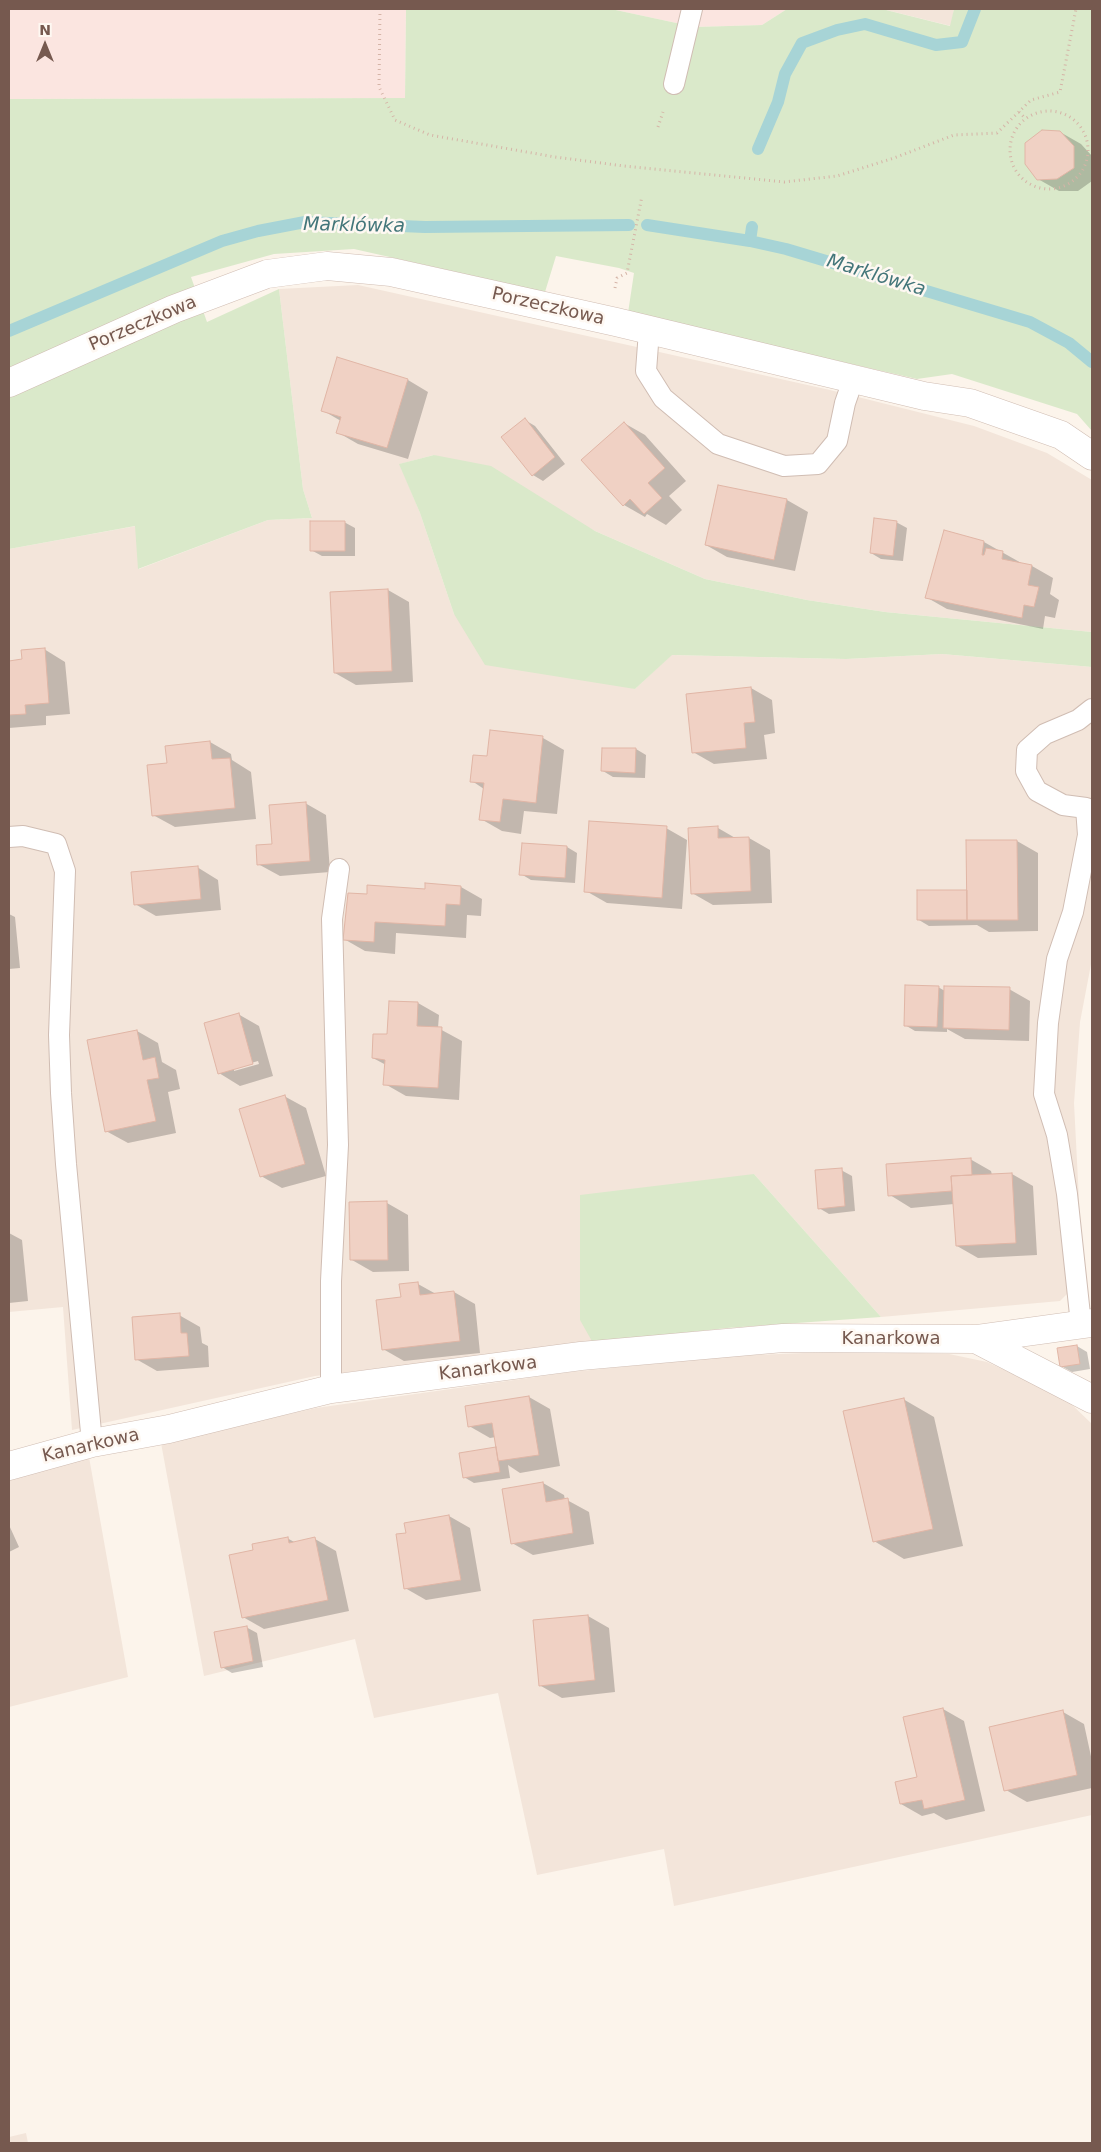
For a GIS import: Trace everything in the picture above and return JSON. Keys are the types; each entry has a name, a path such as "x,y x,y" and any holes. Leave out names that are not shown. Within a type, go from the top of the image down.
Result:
{"street":[{"name":"Porzeczkowa","path":"9,383 174,309 267,274 327,266 391,272 616,322 853,380 924,396 970,403 1061,436 1092,456"},
{"name":"Kanarkowa","path":"9,1466 92,1443 169,1429 331,1389 581,1356 783,1338 976,1339 1087,1323"},
{"name":"Kanarkowa","path":"976,1339 1092,1399"}],"lane":[{"path":"674,84 692,9"},
{"path":"649,331 646,371 663,398 718,444 784,466 818,464 838,441 845,403 853,380"},
{"path":"1087,1323 1057,1135 1044,1094 1048,1023 1057,959 1073,912 1088,835 1086,808 1063,805 1037,791 1026,771 1028,750 1045,734 1078,720 1092,709"},
{"path":"9,837 23,836 56,844 65,872 59,1035 61,1093 92,1443"},
{"path":"331,1389 331,1281 338,1145 332,918 339,869"}],"path":[{"path":"380,9 379,87 395,120 430,135 624,166 784,182 837,176 894,158 954,135 997,133 1031,100 1060,92 1076,9"},
{"path":"1049,111 1068,116 1082,128 1091,152 1079,176 1068,185 1056,190 1042,189 1030,185 1019,176 1012,164 1010,152 1011,139 1017,128 1026,119 1037,113 1049,111"},
{"path":"1019,112 1026,119"},
{"path":"616,322 622,296 615,290 617,278 628,272 642,196"}],"shaded area":[{"path":"9,9 406,9 405,98 9,99"},
{"path":"611,9 787,9 762,25 695,27"},
{"path":"882,9 954,9 951,26"},
{"path":"358,285 830,390 974,426 1047,453 1092,480 1092,632 885,612 807,600 705,579 595,531 434,455 400,464 420,513 454,614 635,689 671,655 846,659 942,654 1092,667 1092,959 1080,1022 1074,1103 1083,1278 1060,1301 881,1317 754,1174 593,1343 315,1376 72,1430 63,1307 9,1312 9,549 136,526 139,569 268,520 312,518 303,489 279,289"},
{"path":"853,1351 949,1354 987,1362 1065,1398 1092,1424 1092,1815 674,1906 664,1849 537,1875 498,1693 374,1718 355,1639 204,1676 161,1443 316,1408 571,1372 731,1356"},
{"path":"89,1457 128,1677 9,1707 9,1477"},
{"path":"26,2133 28,2143 9,2143 9,2137"}],"green space":[{"path":"406,9 611,9 695,27 762,25 787,9 882,9 950,26 954,9 1092,9 1092,431 1077,414 952,374 917,379 628,313 634,273 619,268 556,256 545,292 354,249 274,254 191,277 207,322 279,289 303,489 312,518 268,520 138,569 135,526 9,549 9,99 405,98"},
{"path":"434,455 491,466 595,531 705,579 807,600 885,612 1092,632 1092,667 942,654 846,659 672,655 635,689 485,665 454,614 420,513 399,464"},
{"path":"754,1174 881,1317 727,1328 593,1343 580,1320 580,1195"}],"building":[{"path":"1042,130 1060,131 1074,146 1074,168 1057,179 1037,180 1025,164 1025,143"},
{"path":"337,357 408,379 387,448 336,433 341,417 321,411"},
{"path":"525,418 555,457 532,476 501,437"},
{"path":"624,422 665,468 648,483 662,498 644,514 630,499 623,506 581,460"},
{"path":"718,485 787,499 774,560 705,545"},
{"path":"874,518 897,521 893,556 870,553"},
{"path":"310,521 345,521 345,551 310,551"},
{"path":"944,530 984,541 982,555 984,555 986,548 1003,551 1002,559 1032,565 1028,585 1039,587 1034,607 1024,605 1022,618 925,598"},
{"path":"388,589 392,671 334,673 330,592"},
{"path":"45,648 49,703 25,705 26,714 9,715 9,661 22,659 21,650"},
{"path":"751,687 755,722 744,723 746,748 692,753 686,694"},
{"path":"490,730 543,736 536,803 503,799 500,822 479,820 484,783 470,782 473,755 487,756"},
{"path":"210,741 212,759 230,758 235,808 152,816 147,765 167,763 165,746"},
{"path":"602,748 636,748 635,773 601,771"},
{"path":"306,802 310,861 257,865 256,845 272,844 269,805"},
{"path":"589,821 667,826 662,898 584,892"},
{"path":"718,826 718,838 749,837 751,891 691,894 688,828"},
{"path":"966,840 1017,840 1018,920 967,920"},
{"path":"522,843 567,846 565,878 519,875"},
{"path":"198,866 201,899 134,905 131,872"},
{"path":"425,883 461,886 460,905 446,904 445,926 375,922 374,942 343,940 348,893 367,894 367,885 425,889"},
{"path":"917,890 967,890 967,920 917,920"},
{"path":"905,985 939,986 937,1027 904,1026"},
{"path":"944,986 1010,987 1009,1030 943,1028"},
{"path":"389,1001 418,1002 417,1026 442,1027 438,1088 383,1085 385,1060 372,1058 373,1034 387,1034"},
{"path":"239,1013 253,1064 218,1074 204,1023"},
{"path":"137,1030 143,1060 155,1057 159,1078 147,1080 156,1121 105,1132 87,1040"},
{"path":"285,1095 305,1164 260,1177 239,1109"},
{"path":"971,1158 972,1175 951,1176 952,1191 888,1196 886,1164"},
{"path":"842,1168 845,1206 818,1209 815,1170"},
{"path":"1012,1173 1016,1243 956,1246 951,1176"},
{"path":"387,1201 388,1260 350,1260 349,1202"},
{"path":"418,1282 420,1295 454,1291 460,1341 382,1350 376,1300 401,1297 399,1284"},
{"path":"180,1313 181,1333 187,1333 189,1356 135,1360 132,1317"},
{"path":"1077,1345 1080,1364 1060,1367 1057,1348"},
{"path":"529,1396 539,1455 498,1461 492,1423 468,1427 465,1406"},
{"path":"904,1398 933,1529 873,1542 843,1411"},
{"path":"496,1447 500,1472 463,1478 459,1453"},
{"path":"543,1482 546,1502 568,1498 573,1533 511,1544 502,1489"},
{"path":"449,1515 461,1580 404,1589 396,1534 406,1533 404,1523"},
{"path":"288,1537 289,1543 315,1537 328,1600 242,1618 229,1555 253,1550 252,1544"},
{"path":"588,1615 595,1680 539,1686 533,1620"},
{"path":"247,1626 253,1661 221,1668 214,1632"},
{"path":"943,1708 965,1800 924,1809 922,1800 900,1804 895,1782 917,1777 903,1717"},
{"path":"1063,1710 1077,1775 1004,1791 989,1727"}],"waterway":[{"path":"758,149 778,102 785,74 802,43 837,30 865,24 936,45 962,42 975,9"},
{"name":"Marklówka","path":"9,331 222,241 258,231 305,222 425,227 629,225"},
{"name":"Marklówka","path":"647,225 750,241 786,249 1030,322 1069,343 1092,362"},
{"path":"750,241 752,227"}]}
